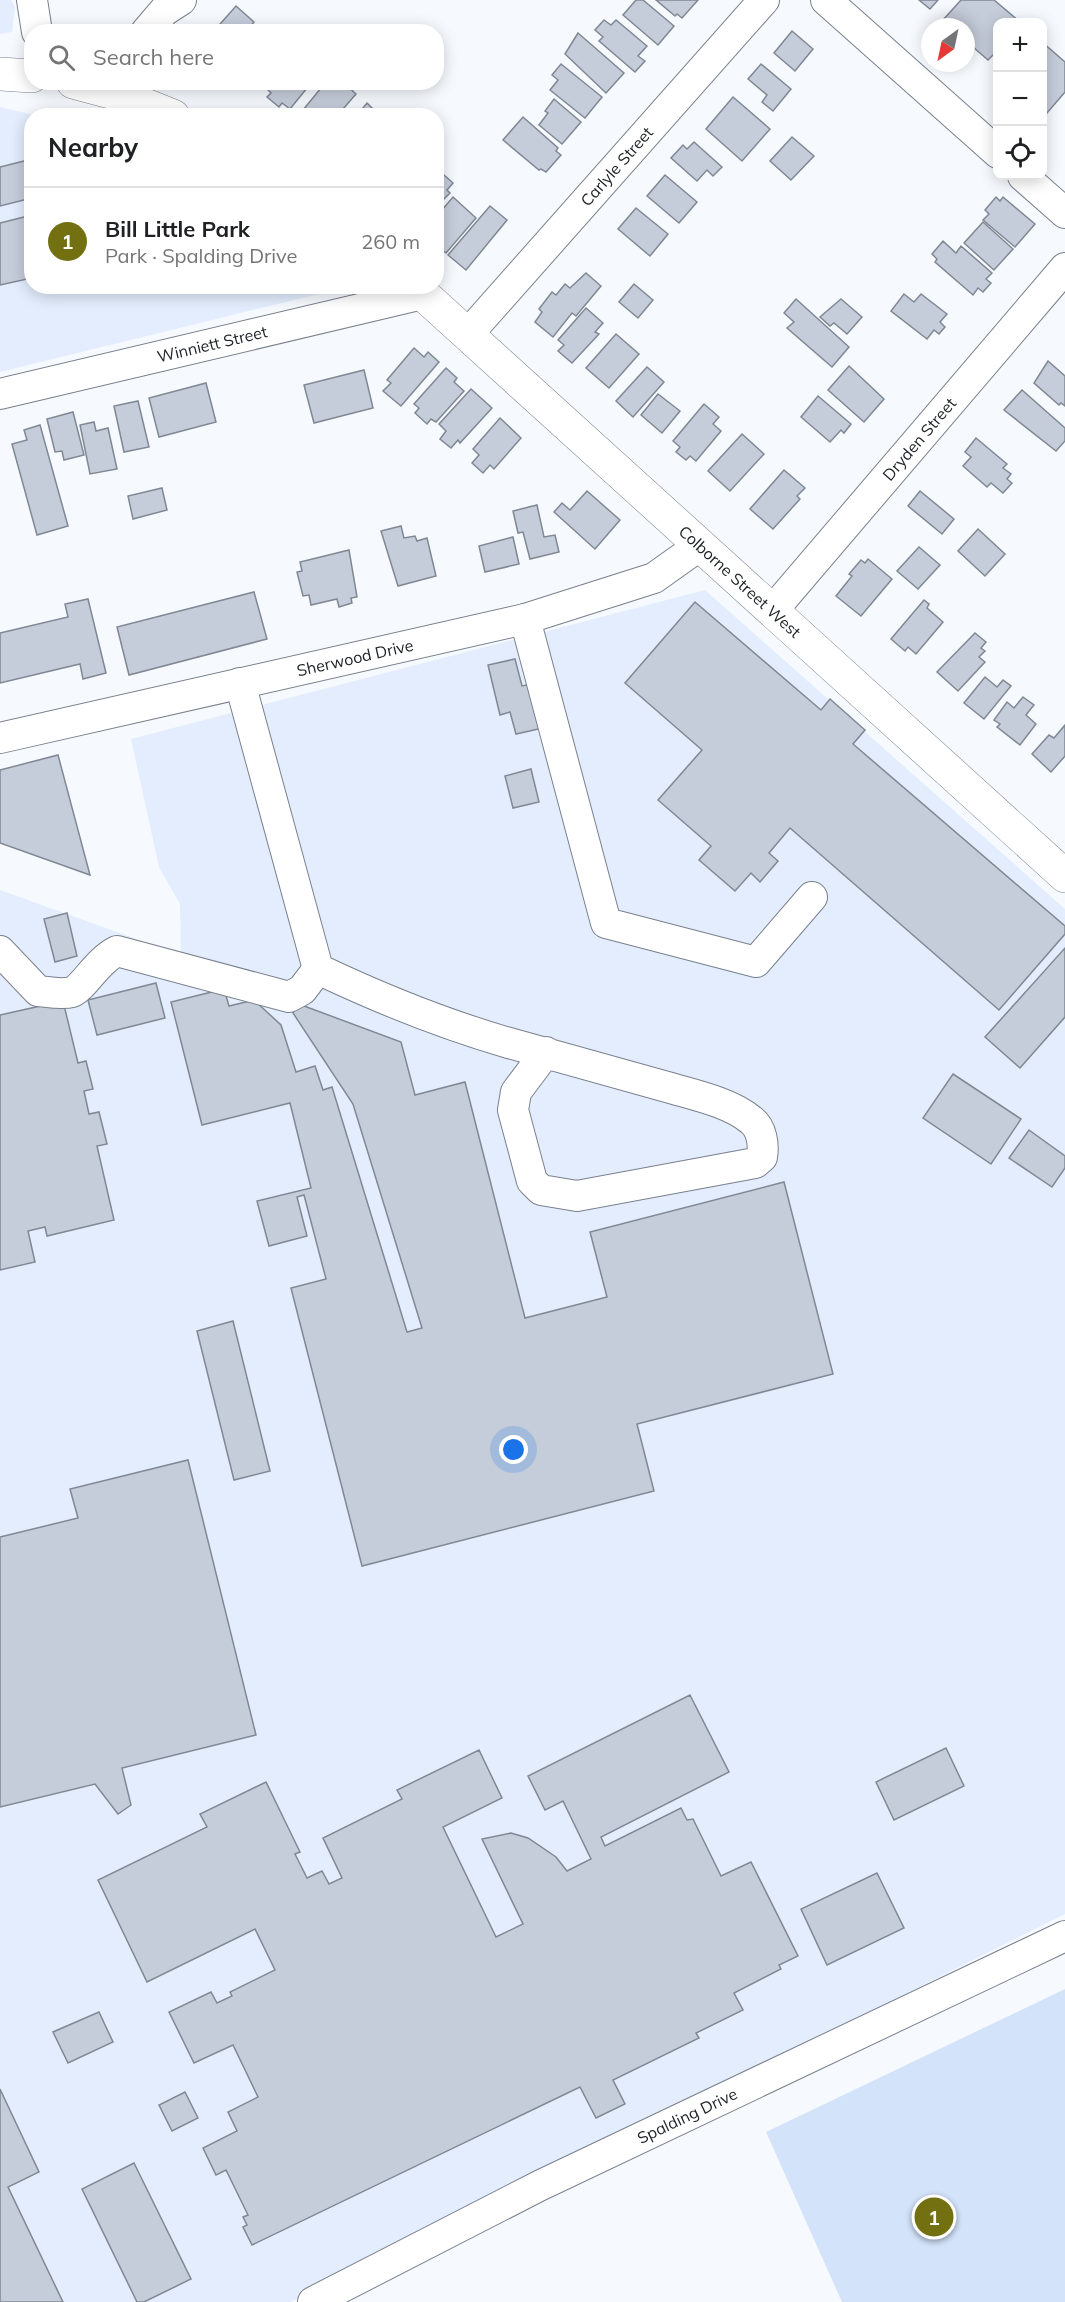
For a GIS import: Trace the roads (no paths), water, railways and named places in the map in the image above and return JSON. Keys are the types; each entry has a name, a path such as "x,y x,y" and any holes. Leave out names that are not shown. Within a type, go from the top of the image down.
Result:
{"main road":[{"path":"124,90 158,108"},
{"name":"Colborne Street West","path":"423,294 1065,876"}],"street":[{"path":"32,0 36,24"},
{"path":"153,24 164,10 182,0"},
{"name":"Carlyle Street","path":"468,334 764,0"},
{"path":"825,0 993,149"},
{"path":"1028,180 1065,213"},
{"name":"Dryden Street","path":"773,610 1065,268"},
{"name":"Winniett Street","path":"0,394 403,294"},
{"name":"Sherwood Drive","path":"0,738 525,619 654,578 699,546"},
{"path":"525,619 606,922 756,962 812,897"},
{"path":"240,683 318,969 384,1000 507,1042 546,1052 734,1110 753,1121 759,1129 764,1147 762,1157 755,1163 577,1196 541,1190 532,1181 513,1110 516,1092 546,1052"},
{"path":"0,951 38,992 75,991 105,957 117,951 289,997 303,990 318,969"},
{"name":"Spalding Drive","path":"313,2302 539,2186 1065,1936"}],"place":[{"name":"Bill Little Park","path":"934,2217"}]}
